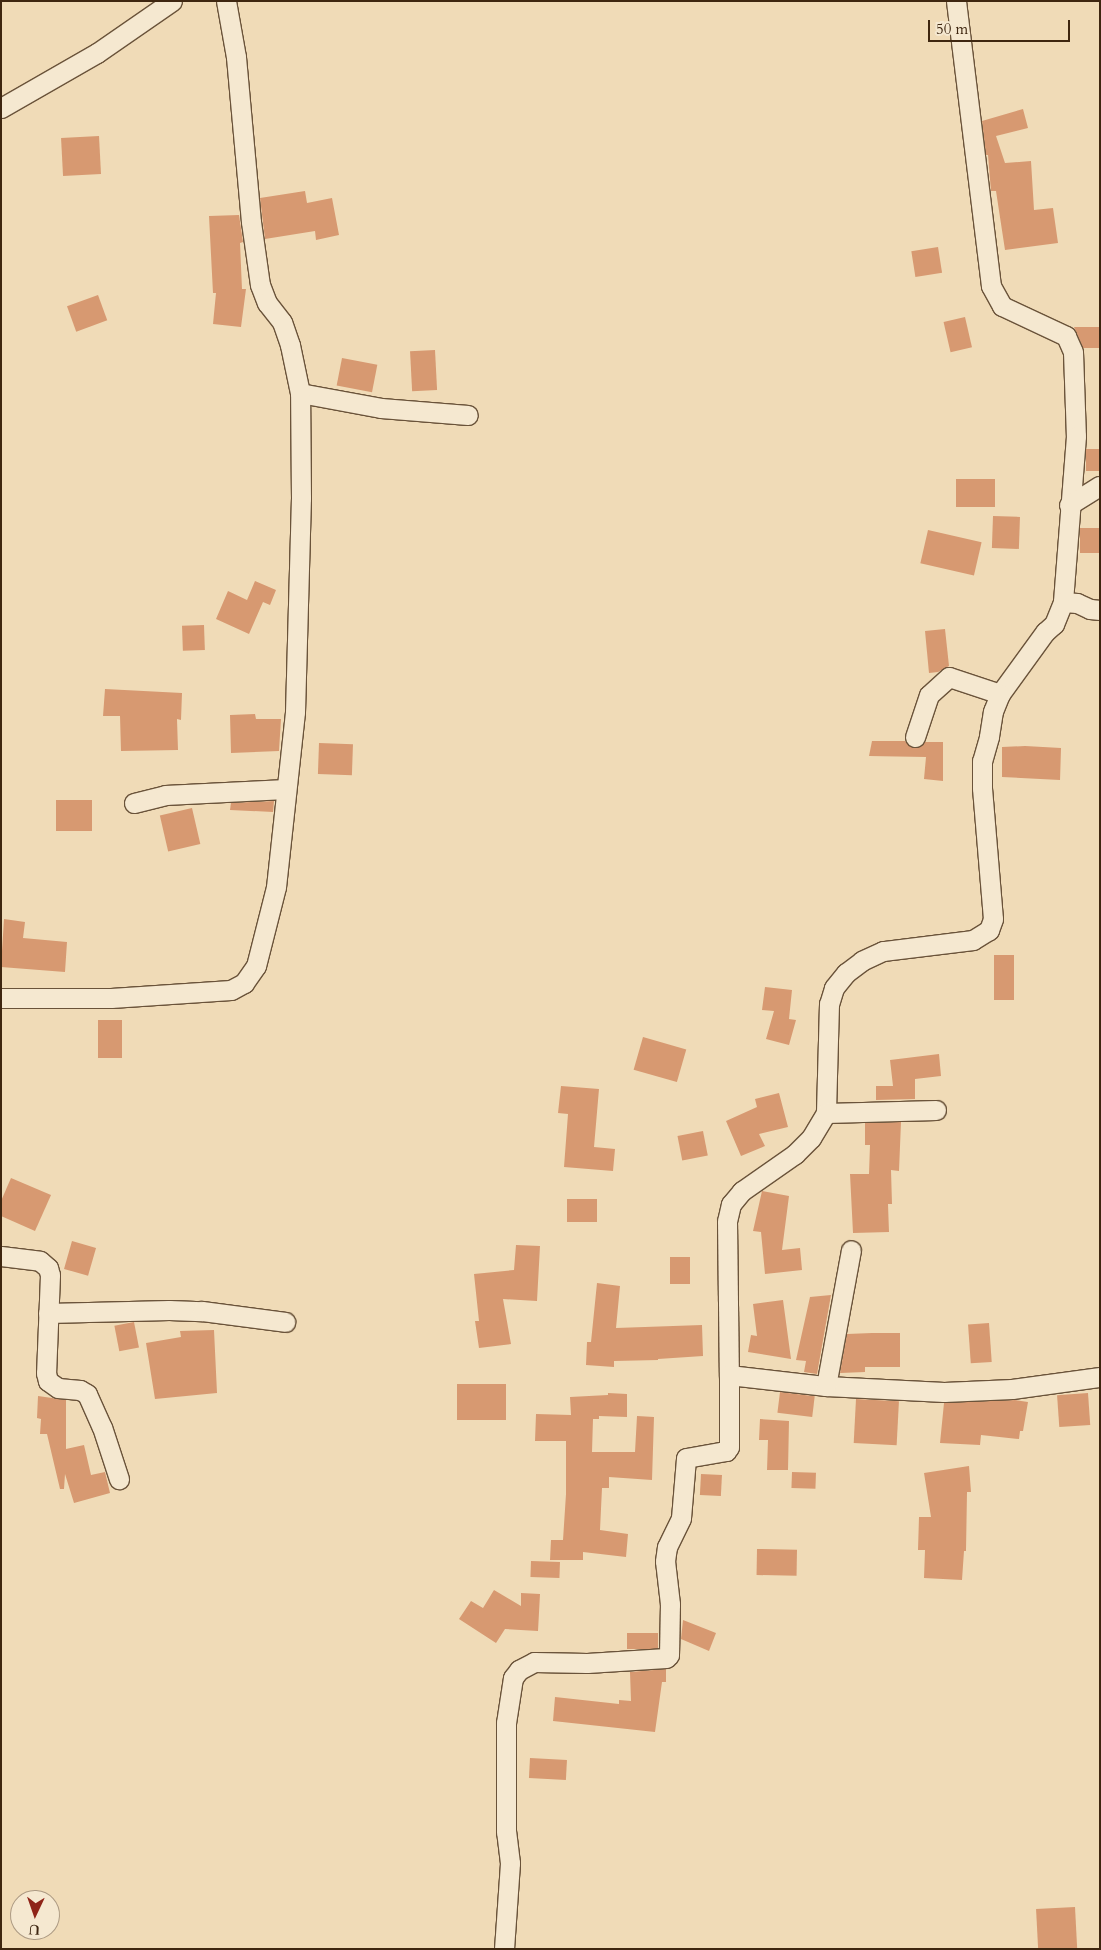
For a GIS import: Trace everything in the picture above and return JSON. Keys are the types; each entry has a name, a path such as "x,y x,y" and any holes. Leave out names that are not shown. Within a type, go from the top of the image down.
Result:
{"street":[{"path":"1,108 97,53 172,1"},
{"path":"1,998 111,998 209,993 231,990 244,983 256,966 276,886 295,712 299,603 300,393 290,345 282,322 267,303 260,285 251,222 236,56 226,1"},
{"path":"504,1949 510,1863 506,1832 506,1723 513,1678 519,1670 534,1662 587,1663 666,1658 670,1654 670,1604 665,1561 667,1547 681,1518 686,1458 726,1451 729,1448 727,1221 731,1204 742,1191 795,1154 810,1138 826,1113 829,1004 834,988 846,973 862,961 883,951 973,940 986,933 992,925 982,788 982,761 990,737 993,711 1000,694 1045,632 1054,624 1063,602 1069,505 1076,436 1074,352 1066,336 1002,306 991,286 956,1"},
{"path":"300,393 382,408 468,415"},
{"path":"1069,505 1100,486"},
{"path":"1063,602 1077,603 1090,609 1100,610"},
{"path":"915,737 929,695 949,677 1000,694"},
{"path":"134,803 165,795 286,789"},
{"path":"826,1113 936,1110"},
{"path":"826,1386 851,1250"},
{"path":"1,1256 44,1263 50,1275 46,1372 48,1381 58,1388 80,1390 87,1394 102,1427 119,1479"},
{"path":"48,1313 202,1311 285,1322"},
{"path":"729,1375 826,1386 944,1392 1012,1389 1100,1377"}],"building":[{"path":"1023,109 1028,128 996,136 1005,163 1031,161 1034,210 1053,208 1058,243 1005,250 996,191 991,191 988,155 986,155 982,121"},
{"path":"99,136 101,174 63,176 61,138"},
{"path":"305,191 307,203 332,198 339,235 316,240 315,231 265,239 260,198"},
{"path":"239,215 243,242 240,243 242,289 246,289 241,327 213,324 216,293 213,293 209,216"},
{"path":"938,247 942,273 915,277 911,251"},
{"path":"98,295 107,320 76,332 67,306"},
{"path":"965,317 972,347 951,352 944,322"},
{"path":"1074,327 1100,327 1100,348 1083,348"},
{"path":"435,350 437,390 412,391 410,351"},
{"path":"342,358 377,365 372,392 337,385"},
{"path":"1086,449 1100,449 1100,471 1086,471"},
{"path":"956,479 995,479 995,507 956,507"},
{"path":"993,516 1020,517 1019,549 992,548"},
{"path":"1080,528 1100,528 1100,553 1080,553"},
{"path":"928,530 982,542 974,576 920,563"},
{"path":"255,581 276,590 270,605 263,602 249,634 216,619 228,591 247,600"},
{"path":"204,625 205,650 183,651 182,626"},
{"path":"945,629 949,666 938,672 929,673 925,631"},
{"path":"105,689 182,693 181,720 177,719 178,750 121,751 120,716 103,716"},
{"path":"255,714 256,719 281,719 279,751 231,753 230,715"},
{"path":"872,741 905,741 911,747 917,748 925,742 943,742 943,781 924,779 926,757 869,756"},
{"path":"319,743 353,744 352,775 318,774"},
{"path":"1002,747 1061,748 1060,780 1002,777"},
{"path":"56,800 92,800 92,831 56,831"},
{"path":"274,801 273,812 230,810 231,803"},
{"path":"192,808 200,844 168,851 160,815"},
{"path":"4,919 25,922 23,938 67,942 65,972 1,967"},
{"path":"994,955 1014,955 1014,1000 994,1000"},
{"path":"765,987 792,990 789,1019 796,1020 789,1045 766,1039 774,1011 762,1010"},
{"path":"98,1020 122,1020 122,1058 98,1058"},
{"path":"643,1037 686,1049 677,1082 634,1070"},
{"path":"939,1054 941,1076 915,1079 915,1099 876,1100 876,1086 893,1086 890,1060"},
{"path":"561,1086 599,1089 594,1147 615,1149 613,1171 564,1167 568,1114 558,1113"},
{"path":"779,1093 788,1127 759,1134 765,1146 741,1156 726,1121 757,1107 755,1099"},
{"path":"901,1122 899,1171 891,1170 892,1204 888,1204 889,1232 853,1233 850,1174 869,1174 870,1145 865,1145 865,1123"},
{"path":"703,1131 708,1156 682,1161 677,1136"},
{"path":"11,1178 51,1195 35,1231 1,1216 1,1201"},
{"path":"762,1191 789,1196 782,1250 800,1248 802,1270 765,1274 761,1232 753,1231"},
{"path":"567,1199 597,1199 597,1222 567,1222"},
{"path":"72,1241 96,1248 88,1276 64,1269"},
{"path":"516,1245 540,1246 537,1301 503,1299 511,1344 479,1348 475,1321 479,1321 474,1274 514,1270"},
{"path":"670,1257 690,1257 690,1284 670,1284"},
{"path":"597,1283 620,1286 616,1328 702,1325 703,1356 614,1361 614,1367 586,1365 587,1342 591,1342"},
{"path":"831,1295 817,1374 804,1372 806,1361 796,1360 810,1297"},
{"path":"783,1300 791,1359 748,1352 751,1335 757,1336 753,1304"},
{"path":"134,1322 139,1348 119,1351 114,1326"},
{"path":"989,1323 992,1362 971,1363 968,1324"},
{"path":"214,1330 217,1393 155,1399 146,1343 181,1337 180,1331"},
{"path":"900,1333 900,1367 865,1367 865,1372 840,1373 847,1334"},
{"path":"457,1384 506,1384 506,1420 457,1420"},
{"path":"780,1392 815,1396 812,1417 777,1413"},
{"path":"608,1393 627,1394 627,1417 599,1416 599,1419 593,1419 592,1452 635,1452 637,1416 654,1417 652,1480 609,1477 609,1488 602,1488 600,1530 628,1534 626,1557 583,1552 583,1560 550,1560 551,1540 563,1540 566,1494 566,1441 535,1441 536,1414 571,1415 570,1397 608,1395"},
{"path":"1088,1393 1090,1425 1059,1427 1057,1395"},
{"path":"38,1396 66,1400 66,1449 84,1445 91,1475 105,1472 110,1493 74,1503 65,1474 64,1489 60,1489 47,1434 40,1434 41,1419 37,1418"},
{"path":"856,1399 899,1401 897,1445 854,1443"},
{"path":"1015,1400 1028,1402 1023,1431 1020,1431 1019,1439 981,1435 980,1445 940,1443 944,1403"},
{"path":"760,1419 789,1421 788,1470 767,1470 768,1440 759,1440"},
{"path":"969,1466 971,1492 967,1492 966,1551 964,1551 962,1580 924,1578 925,1550 918,1550 919,1517 931,1517 924,1473"},
{"path":"792,1472 816,1473 815,1489 791,1488"},
{"path":"701,1474 722,1475 721,1496 700,1495"},
{"path":"757,1549 797,1550 797,1576 757,1575"},
{"path":"531,1561 560,1562 559,1578 530,1577"},
{"path":"494,1590 521,1606 521,1593 540,1594 538,1631 505,1629 496,1643 459,1619 471,1601 483,1608"},
{"path":"683,1620 716,1633 709,1651 681,1639"},
{"path":"627,1633 658,1633 658,1649 627,1649"},
{"path":"666,1669 666,1682 662,1682 655,1732 553,1721 555,1697 619,1704 619,1700 631,1701 630,1672"},
{"path":"530,1758 567,1760 566,1780 529,1778"},
{"path":"1075,1907 1077,1948 1038,1949 1036,1909"}]}
